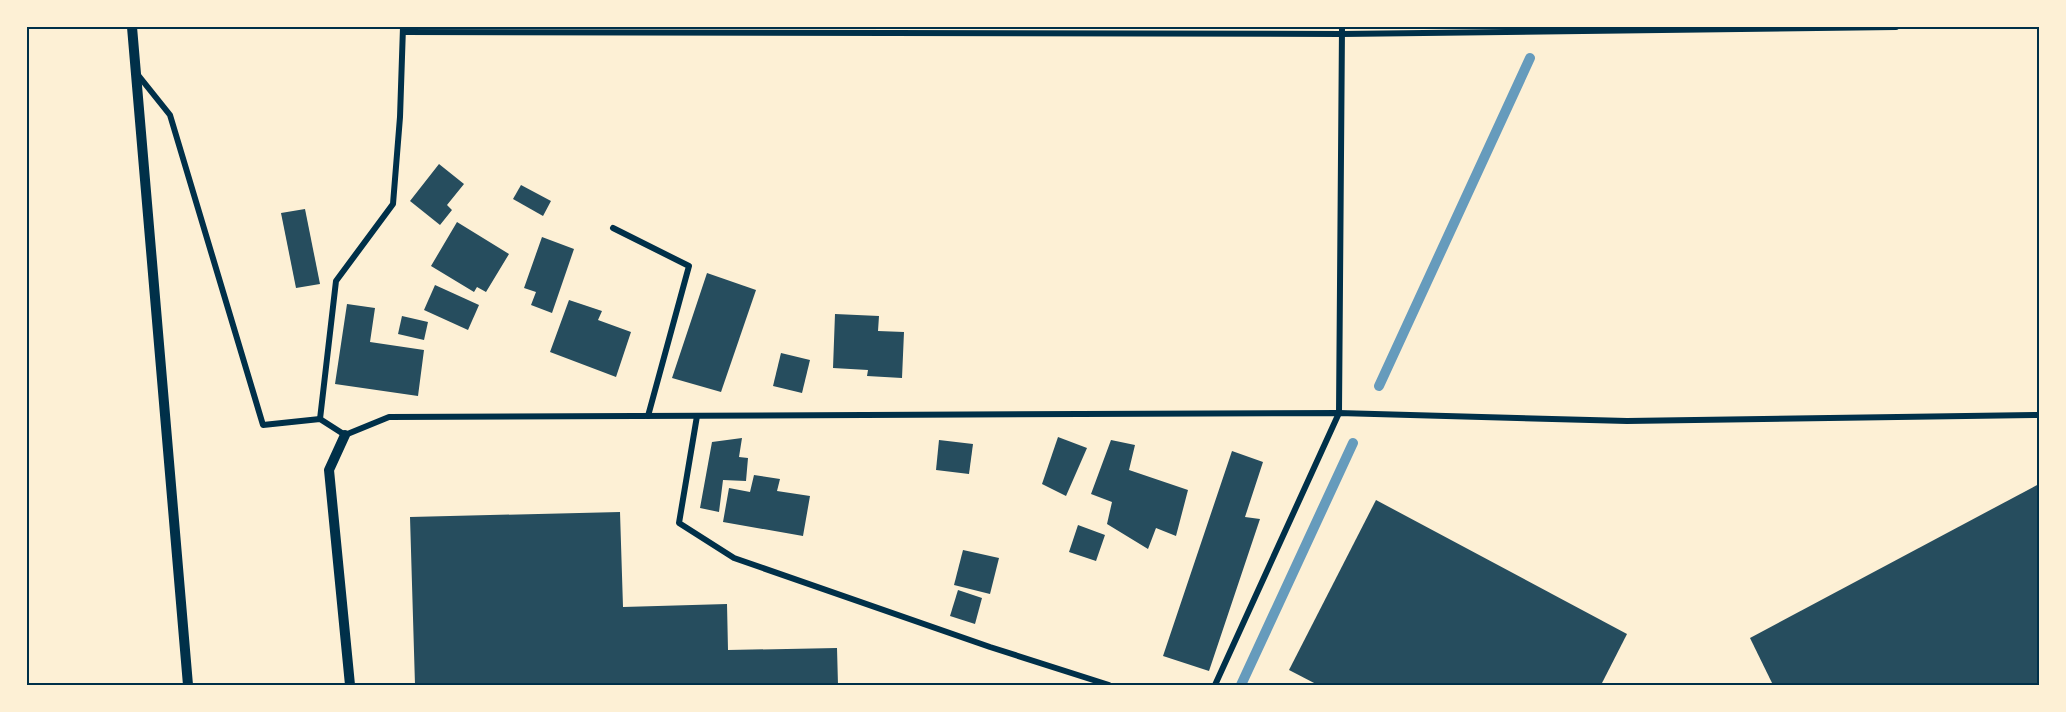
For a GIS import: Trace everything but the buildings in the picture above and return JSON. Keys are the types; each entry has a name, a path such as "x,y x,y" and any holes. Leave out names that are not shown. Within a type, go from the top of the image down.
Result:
{"street":[{"path":"132,27 188,685"},
{"path":"320,419 336,281 393,204 400,117 403,30 1342,31 1896,27"},
{"path":"1215,685 1339,413 1342,31"},
{"path":"137,74 170,115 263,425 320,419 345,435"},
{"path":"613,228 689,266 648,416"},
{"path":"350,685 329,470 345,435 389,417 1339,413 1627,421 2039,415"},
{"path":"697,416 679,523 688,529 734,558 979,644 1108,685"}],"waterway":[{"path":"1379,386 1530,58"},
{"path":"1241,685 1353,443"}]}
